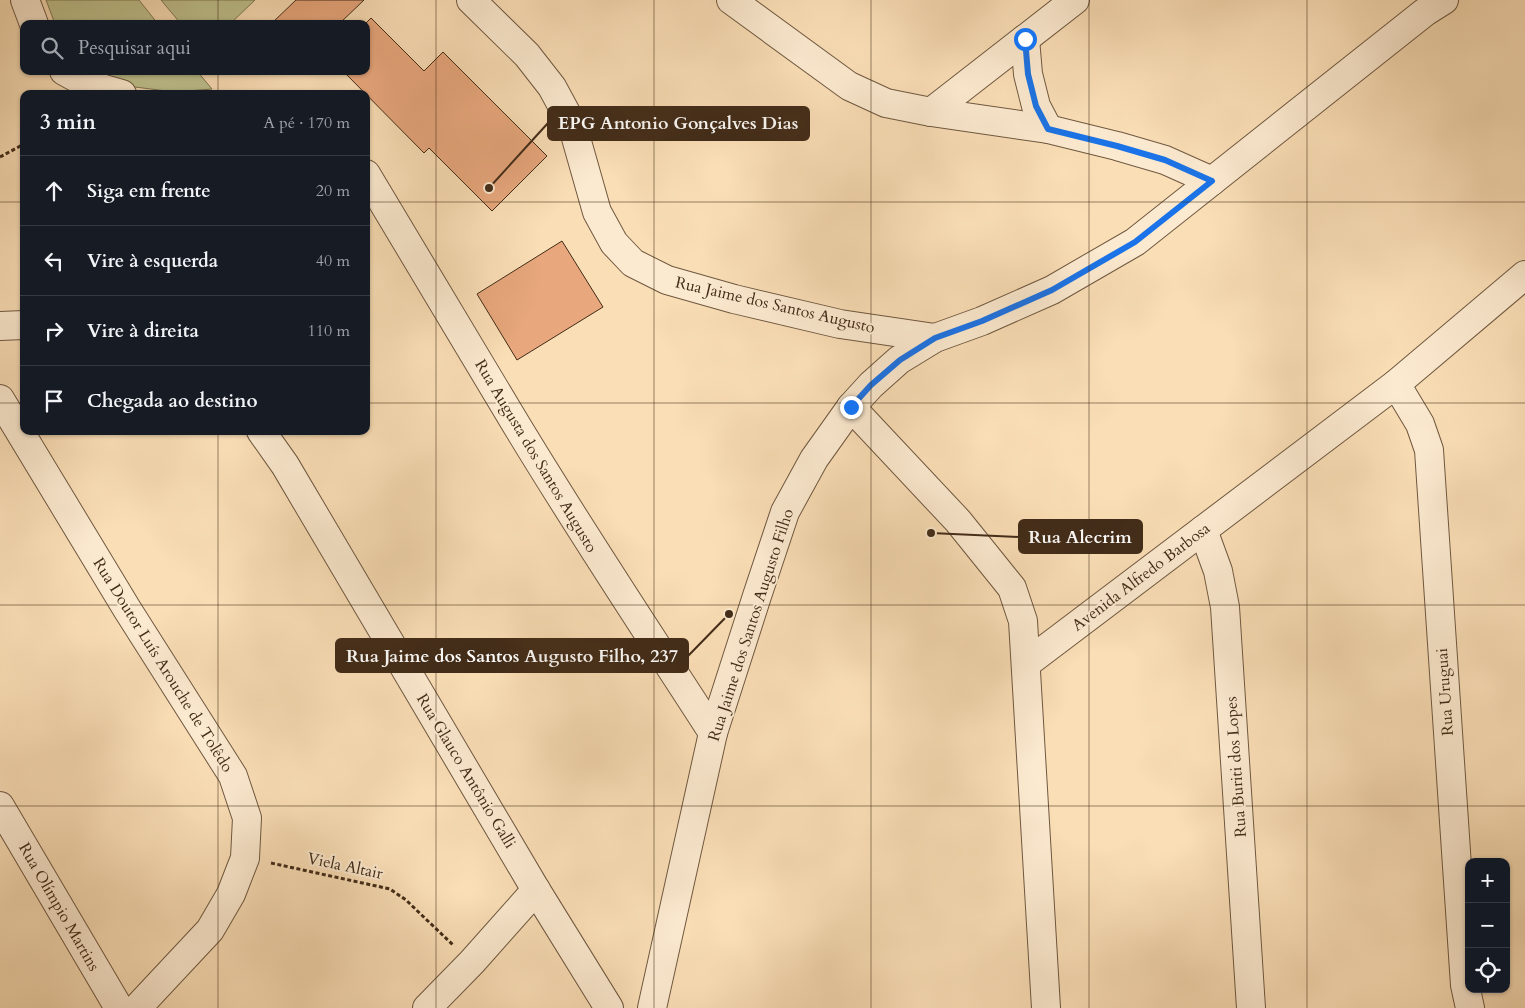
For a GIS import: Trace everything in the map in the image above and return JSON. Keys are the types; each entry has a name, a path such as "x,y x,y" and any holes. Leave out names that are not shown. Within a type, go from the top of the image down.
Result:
{"street":[{"path":"25,0 32,20"},
{"name":"Rua Jaime dos Santos Augusto","path":"471,0 527,55 552,87 572,124 597,212 614,242 633,263 667,280 734,299 840,324 935,338"},
{"path":"731,0 849,86 886,103 931,112 1048,129 1165,160 1212,181"},
{"path":"931,112 1075,0"},
{"name":"Rua Jaime dos Santos Augusto Filho","path":"652,1008 713,733 757,596 786,512 814,460 851,407 871,385 900,360 935,338 982,321 1052,290 1135,242 1425,12 1444,0"},
{"path":"1025,39 1028,74 1036,106 1048,129"},
{"path":"70,75 78,80 109,90"},
{"name":"Rua Augusta dos Santos Augusto","path":"370,181 589,542 713,733"},
{"name":"Avenida Alfredo Barbosa","path":"1027,663 1396,384 1525,275"},
{"path":"0,326 20,324"},
{"name":"Rua Uruguai","path":"1396,384 1420,424 1429,450 1465,985 1470,1008"},
{"name":"Rua Doutor Luís Arouche de Tolêdo","path":"0,399 20,432"},
{"path":"851,407 958,521 1012,588 1023,621 1027,663 1046,1008"},
{"name":"Rua Doutor Luís Arouche de Tolêdo","path":"22,435 127,610 233,776 247,818 245,858 232,894 210,930 137,1008"},
{"name":"Rua Glauco Antônio Galli","path":"264,435 285,465 536,890 609,1008"},
{"name":"Rua Buriti dos Lopes","path":"1203,530 1218,571 1225,607 1251,1008"},
{"name":"Rua Olímpio Martins","path":"0,806 118,1008"},
{"path":"427,1008 472,962 536,890"}],"path":[{"path":"0,157 20,146"},
{"name":"Viela Altair","path":"245,858 390,889 406,900 472,962"}],"green space":[{"path":"46,0 139,0 155,20 54,20"},
{"path":"161,0 255,0 234,20 178,20"},
{"path":"104,75 200,75 212,89 158,90 135,87"}],"building":[{"path":"296,0 364,0 343,20 275,20"},
{"path":"371,18 424,71 443,52 547,156 492,211 429,148 424,153 370,98 370,90 362,90 347,75 370,75 369,20"},
{"path":"562,241 603,307 517,360 477,294"}],"place":[{"name":"EPG Antonio Gonçalves Dias","path":"489,188"},
{"name":"Rua Alecrim","path":"931,533"},
{"name":"Rua Jaime dos Santos Augusto Filho, 237","path":"729,614"}],"route":[{"path":"851,407 871,385 900,360 935,338 982,321 1052,290 1135,242 1212,181 1165,160 1048,129 1036,106 1028,74 1025,39"}]}
